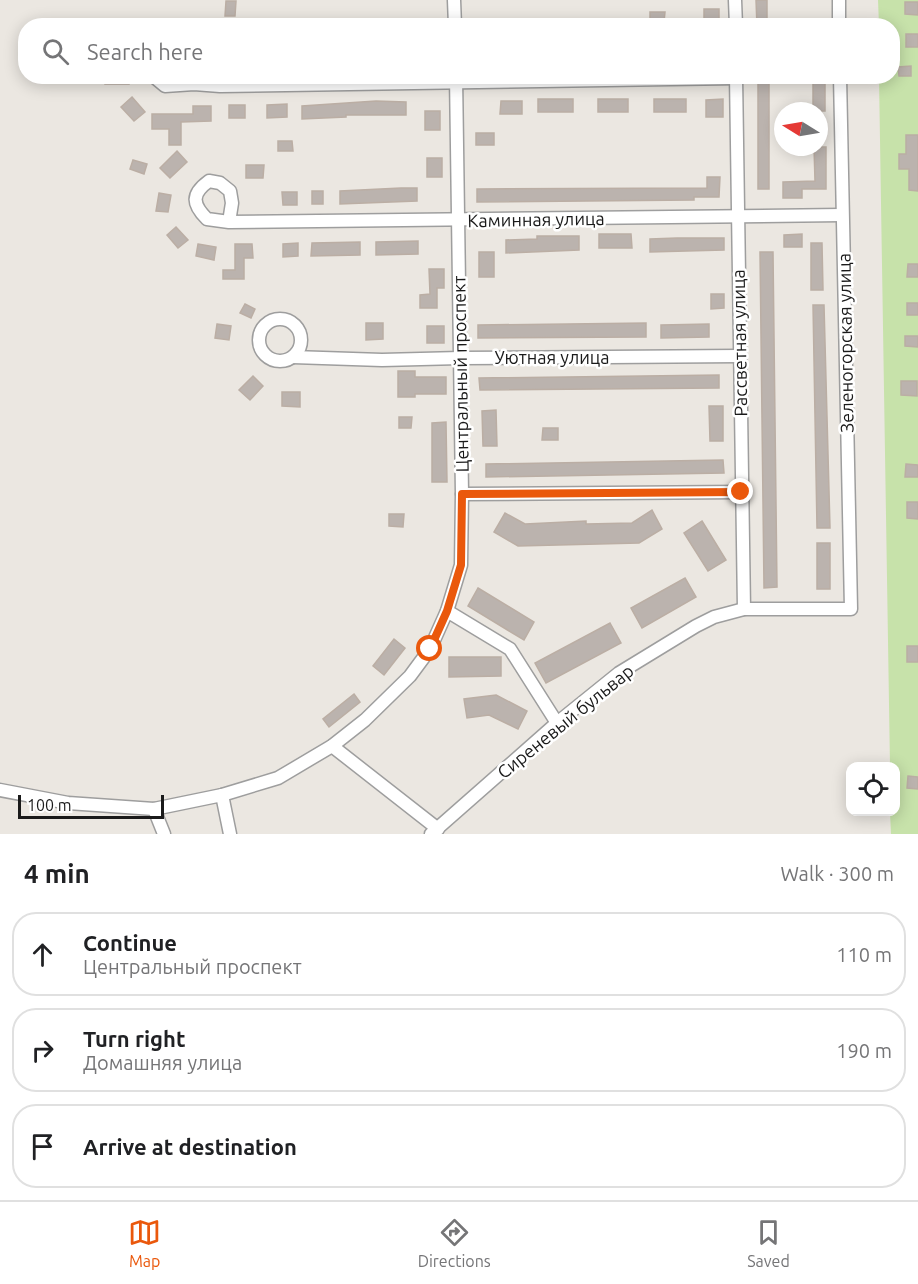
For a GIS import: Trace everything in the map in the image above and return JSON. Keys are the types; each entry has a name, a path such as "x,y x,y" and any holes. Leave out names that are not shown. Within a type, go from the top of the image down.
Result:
{"street":[{"path":"454,0 455,18"},
{"path":"735,0 736,18"},
{"path":"839,0 839,18"},
{"path":"211,84 220,86 287,84"},
{"name":"Центральный проспект","path":"0,790 68,803 154,809 222,795 278,778 332,746 365,720 410,676 430,649 447,611 461,565 456,84"},
{"name":"Рассветная улица","path":"736,84 744,609"},
{"name":"Зеленогорская улица","path":"840,84 851,609"},
{"name":"Каминная улица","path":"229,222 842,215"},
{"name":"Уютная улица","path":"293,357 382,360 740,356"},
{"path":"462,494 741,492"},
{"name":"Сиреневый бульвар","path":"434,831 557,723 619,674 696,626 714,617 744,609 851,609"},
{"path":"447,611 510,649 557,723"},
{"path":"332,746 434,831"},
{"path":"222,795 230,834"},
{"path":"154,809 164,834"}],"green space":[{"path":"878,0 918,0 918,834 891,834 890,816 900,816 900,762 890,762 879,84 900,84 900,18 879,18"}],"building":[{"path":"756,0 767,0 767,18 757,18"},
{"path":"226,1 236,1 235,16 225,16"},
{"path":"905,2 918,2 918,15 905,14"},
{"path":"704,9 719,9 719,18 704,18"},
{"path":"650,12 665,12 664,18 650,18"},
{"path":"906,34 918,34 918,47 906,47"},
{"path":"911,66 911,76 900,76 900,67"},
{"path":"758,84 769,84 769,189 758,189"},
{"path":"813,84 825,84 825,102 813,102"},
{"path":"132,97 145,112 134,121 121,107"},
{"path":"538,99 573,99 573,112 538,112"},
{"path":"598,99 628,99 628,112 598,112"},
{"path":"654,99 686,99 686,112 654,112"},
{"path":"723,99 723,117 706,117 706,100"},
{"path":"376,101 406,102 406,115 346,115 346,117 302,119 302,106"},
{"path":"501,101 522,101 522,114 500,114"},
{"path":"287,104 287,117 267,118 267,105"},
{"path":"229,105 245,105 245,118 229,118"},
{"path":"193,106 211,106 211,121 181,122 181,145 169,145 169,129 152,129 152,114 193,114"},
{"path":"425,111 440,111 440,130 425,130"},
{"path":"476,133 494,133 494,145 476,145"},
{"path":"906,135 918,135 918,191 909,190 909,169 899,169 899,154 906,154"},
{"path":"278,141 292,141 293,151 278,151"},
{"path":"177,151 187,162 170,178 160,168"},
{"path":"814,156 826,156 826,189 802,189 802,198 783,198 783,182 815,181"},
{"path":"427,158 442,158 442,177 427,177"},
{"path":"133,160 147,164 144,174 130,169"},
{"path":"246,165 264,165 263,178 246,178"},
{"path":"707,177 720,177 719,197 694,197 694,200 477,202 477,189 707,188"},
{"path":"417,188 417,201 340,204 340,191"},
{"path":"312,191 323,191 323,204 312,204"},
{"path":"282,192 297,192 297,205 283,205"},
{"path":"159,193 171,195 168,212 156,211"},
{"path":"176,227 188,240 178,248 167,235"},
{"path":"599,234 631,234 632,248 599,248"},
{"path":"802,234 802,247 784,247 784,235"},
{"path":"537,236 579,236 579,250 506,253 506,240 537,239"},
{"path":"724,238 724,250 650,252 650,239"},
{"path":"418,241 418,254 376,255 376,242"},
{"path":"360,242 360,255 311,256 312,243"},
{"path":"298,243 298,256 283,257 283,244"},
{"path":"811,243 822,243 823,290 811,290"},
{"path":"198,244 216,247 214,260 196,256"},
{"path":"235,244 252,244 253,258 244,258 244,279 223,279 223,270 235,270"},
{"path":"479,252 494,252 494,277 479,277"},
{"path":"760,252 773,252 777,587 764,588"},
{"path":"908,264 918,264 918,277 907,277"},
{"path":"429,269 444,269 444,288 437,288 437,308 420,308 420,295 430,294"},
{"path":"711,294 724,294 724,308 711,309"},
{"path":"907,303 918,303 918,315 907,315"},
{"path":"245,304 255,309 251,318 240,313"},
{"path":"813,305 824,305 830,528 817,528"},
{"path":"366,323 383,323 383,339 366,340"},
{"path":"646,323 646,337 478,338 478,325"},
{"path":"217,324 231,326 229,340 215,338"},
{"path":"709,324 709,337 661,338 661,325"},
{"path":"427,326 444,326 444,343 427,343"},
{"path":"905,336 918,336 918,347 905,346"},
{"path":"398,371 415,371 415,377 446,377 446,394 415,394 415,397 398,397"},
{"path":"719,375 719,388 480,390 479,378"},
{"path":"253,376 263,386 250,400 239,390"},
{"path":"901,381 917,381 917,396 901,395"},
{"path":"282,392 300,392 300,407 282,406"},
{"path":"709,406 723,406 723,441 710,441"},
{"path":"496,410 497,446 483,446 482,411"},
{"path":"399,417 412,417 411,428 399,428"},
{"path":"446,422 447,482 432,482 432,423"},
{"path":"543,428 558,428 558,440 542,440"},
{"path":"723,460 724,473 486,477 486,464"},
{"path":"906,464 918,465 918,477 905,477"},
{"path":"907,502 918,502 918,519 907,518"},
{"path":"652,510 662,529 639,543 518,546 494,532 505,513 525,524 586,521 586,524 632,523"},
{"path":"389,514 404,514 403,527 389,526"},
{"path":"702,521 726,560 708,571 684,533"},
{"path":"817,543 830,543 830,589 817,589"},
{"path":"685,578 696,597 642,628 631,608"},
{"path":"478,588 534,622 524,640 468,606"},
{"path":"610,623 621,643 546,683 535,663"},
{"path":"394,639 405,648 384,675 373,666"},
{"path":"907,646 918,646 918,662 907,662"},
{"path":"449,657 501,657 501,676 449,677"},
{"path":"354,694 360,702 329,727 323,719"},
{"path":"496,695 527,711 518,729 489,715 467,718 464,699"},
{"path":"908,776 918,777 918,789 907,788"}],"route":[{"path":"430,649 447,611 461,565 462,494 741,492"}]}
